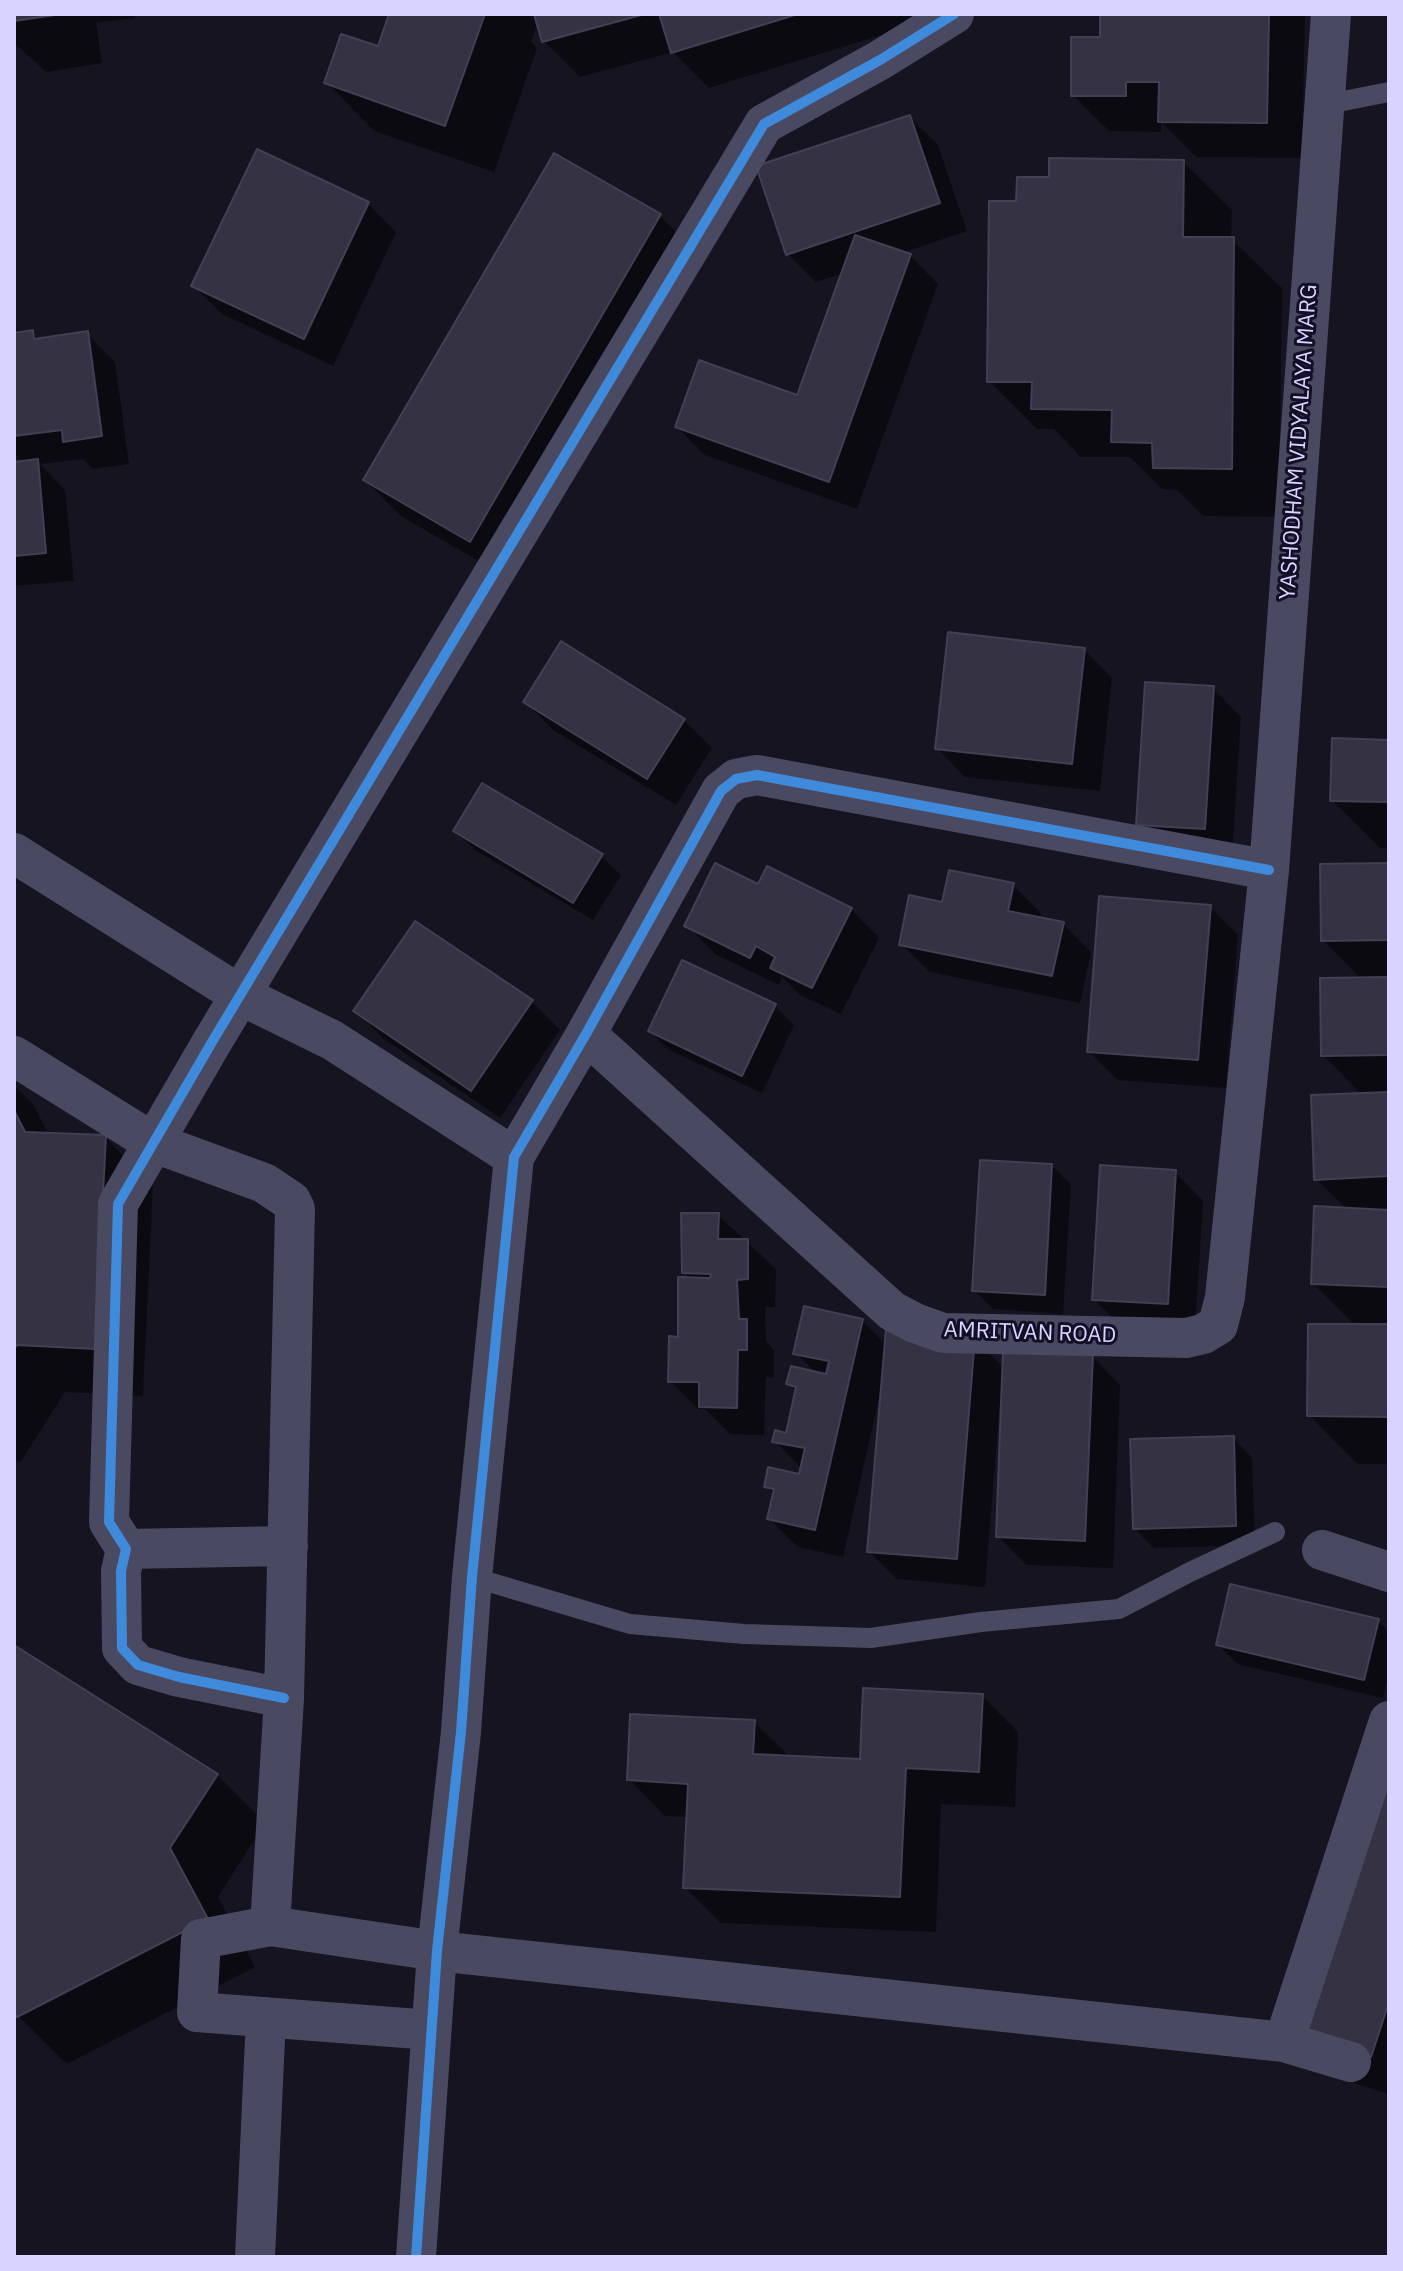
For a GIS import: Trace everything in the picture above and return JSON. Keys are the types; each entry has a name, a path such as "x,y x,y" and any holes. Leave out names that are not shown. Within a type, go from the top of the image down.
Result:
{"street":[{"path":"284,1698 179,1677 138,1665 122,1648 121,1571 126,1549 109,1522 118,1204 152,1142 764,124 880,60 954,14"},
{"name":"YASHODHAM VIDYALAYA MARG","path":"1269,870 1331,14"},
{"path":"416,2257 437,1951 461,1732 472,1577 514,1157 721,791 736,779 757,775 1269,870"},
{"path":"14,853 240,995 332,1040 514,1157"},
{"name":"AMRITVAN ROAD","path":"586,1034 892,1311 915,1323 943,1333 1186,1338 1203,1334 1218,1325 1223,1311 1269,870"},
{"path":"14,1056 152,1142 264,1183 291,1201 295,1209 284,1698 270,1926"},
{"path":"126,1549 288,1546"},
{"path":"1322,1550 1389,1572"},
{"path":"1284,2042 1389,1721"},
{"path":"431,2030 197,2012 201,1939 270,1926 437,1951 1284,2042 1351,2062"},
{"path":"255,2257 266,2017"}],"lane":[{"path":"1323,105 1389,92"},
{"path":"472,1577 630,1624 744,1634 871,1638 981,1622 1119,1609 1275,1532"}],"building":[{"path":"14,14 54,14 55,15 14,21"},
{"path":"389,14 485,14 445,126 324,83 341,34 378,46"},
{"path":"534,14 645,14 542,42"},
{"path":"659,14 798,14 671,53"},
{"path":"1100,14 1269,14 1267,123 1158,122 1159,82 1126,82 1126,96 1071,96 1071,37 1100,37"},
{"path":"910,115 940,203 786,255 756,166"},
{"path":"257,149 369,202 304,339 191,286"},
{"path":"554,153 661,214 470,542 363,480"},
{"path":"1049,158 1184,160 1183,237 1234,237 1232,469 1153,468 1152,443 1111,442 1112,410 1031,409 1032,382 987,382 989,201 1016,201 1017,177 1049,177"},
{"path":"855,235 911,254 829,482 675,427 699,360 797,395"},
{"path":"33,330 34,339 88,331 102,436 63,442 62,430 14,436 14,333"},
{"path":"38,459 46,553 14,556 14,462"},
{"path":"948,632 1085,648 1072,764 935,749"},
{"path":"561,641 685,719 647,779 523,702"},
{"path":"1145,682 1214,686 1205,829 1136,825"},
{"path":"1332,738 1389,740 1389,802 1330,801"},
{"path":"482,783 603,854 573,903 453,831"},
{"path":"715,863 758,884 767,866 852,908 812,988 770,968 775,957 756,946 750,958 684,926"},
{"path":"1389,863 1389,940 1321,941 1320,864"},
{"path":"949,870 1014,883 1008,911 1064,922 1052,976 899,945 909,895 942,902"},
{"path":"1099,896 1211,905 1198,1060 1087,1052"},
{"path":"415,921 533,1000 471,1091 353,1011"},
{"path":"682,960 776,1004 742,1076 648,1031"},
{"path":"1389,977 1389,1055 1321,1056 1320,978"},
{"path":"1389,1092 1389,1176 1314,1180 1311,1095"},
{"path":"14,1110 25,1132 106,1135 95,1349 17,1345 14,1349"},
{"path":"980,1160 1052,1164 1045,1295 972,1291"},
{"path":"1100,1165 1176,1170 1168,1304 1092,1300"},
{"path":"1314,1206 1389,1210 1389,1287 1311,1284"},
{"path":"681,1213 719,1213 718,1239 748,1239 748,1279 737,1280 739,1319 747,1319 747,1350 738,1350 737,1408 699,1407 699,1382 668,1382 669,1336 678,1337 678,1277 710,1278 711,1274 682,1273"},
{"path":"804,1306 863,1319 815,1530 767,1519 774,1489 764,1487 768,1467 799,1474 805,1448 772,1442 775,1430 786,1433 796,1387 786,1384 791,1366 826,1374 829,1361 793,1354"},
{"path":"1308,1324 1389,1324 1389,1417 1307,1416"},
{"path":"886,1329 975,1337 957,1559 867,1552"},
{"path":"1003,1351 1093,1354 1085,1541 996,1537"},
{"path":"1234,1436 1236,1526 1133,1529 1130,1439"},
{"path":"1230,1584 1379,1619 1364,1680 1216,1645"},
{"path":"14,1645 218,1774 170,1848 208,1919 17,2017 14,2012"},
{"path":"863,1688 983,1694 979,1772 906,1768 900,1897 683,1888 688,1784 627,1780 630,1714 755,1720 753,1754 860,1759"},
{"path":"1389,1778 1389,2002 1371,2057 1305,2036"}],"cycle path":[{"path":"284,1698 179,1677 138,1665 122,1648 121,1571 126,1549 109,1522 118,1204 212,1042 764,124 880,60 954,14"},
{"path":"416,2257 437,1951 461,1732 472,1577 514,1157 721,791 736,779 757,775 1269,870"}]}
